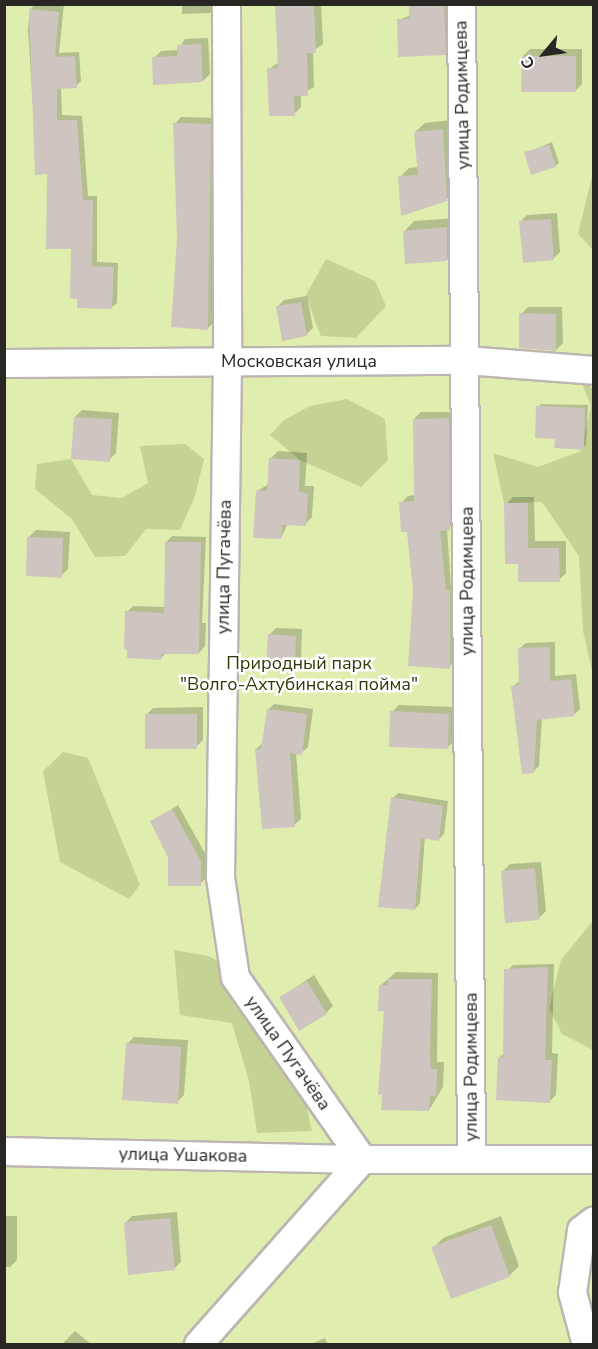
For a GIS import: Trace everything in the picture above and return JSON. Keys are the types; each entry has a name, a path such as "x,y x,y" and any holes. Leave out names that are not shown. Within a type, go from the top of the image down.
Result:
{"street":[{"name":"улица Пугачёва","path":"226,4 227,362 220,877 235,977 362,1159"},
{"name":"улица Родимцева","path":"462,4 471,1158"},
{"name":"Московская улица","path":"4,363 465,360 594,370"},
{"name":"улица Ушакова","path":"4,1151 362,1159"},
{"path":"198,1344 362,1159 594,1159"},
{"path":"586,1344 572,1292 581,1230 594,1220"}],"green space":[{"name":"Природный парк \"Волго-Ахтубинская пойма\"","path":"5,5 593,5 593,1344 5,1344"},
{"path":"593,172 593,250 578,234"},
{"path":"326,259 375,281 386,306 356,338 321,336 317,327 306,295"},
{"path":"579,377 593,389 593,675 583,631 579,556 542,502 504,503 493,453 538,467 581,451 591,405"},
{"path":"347,399 385,419 388,460 361,487 300,460 270,435 284,420 310,406"},
{"path":"185,444 204,459 195,496 180,530 146,529 125,556 95,557 72,519 35,489 37,464 71,459 92,495 122,498 148,483 140,446"},
{"path":"63,752 88,758 140,885 129,899 60,862 43,771"},
{"path":"591,923 594,923 593,1050 562,1034 549,1008 561,960"},
{"path":"174,950 208,956 249,976 293,1047 312,1131 257,1133 249,1081 232,1023 180,1015"}],"building":[{"path":"275,4 314,4 316,53 307,53 308,96 294,96 295,116 269,116 267,68 278,68"},
{"path":"409,4 444,4 446,55 398,57 397,19 409,19"},
{"path":"29,9 59,12 55,57 75,56 77,88 57,89 57,120 77,120 83,200 93,200 92,266 114,267 112,309 77,308 77,299 70,298 71,249 46,249 47,174 35,175"},
{"path":"201,44 203,82 153,85 152,57 177,56 177,45"},
{"path":"522,56 576,56 576,92 521,92"},
{"path":"173,123 211,124 208,330 171,327 177,238"},
{"path":"443,129 447,201 401,216 398,176 418,175 414,132"},
{"path":"549,145 556,167 531,175 524,152"},
{"path":"551,219 554,260 523,263 519,221"},
{"path":"447,227 447,261 405,264 403,231"},
{"path":"301,302 307,336 282,341 276,306"},
{"path":"519,313 556,314 556,351 519,348"},
{"path":"536,406 585,408 584,450 554,448 555,439 535,438"},
{"path":"74,417 112,419 110,462 71,459"},
{"path":"449,418 450,530 440,531 446,590 450,590 450,669 408,666 413,590 407,532 401,532 399,502 414,501 413,419"},
{"path":"269,458 300,460 299,492 308,493 306,526 282,525 281,539 253,538 256,490 267,491"},
{"path":"504,503 528,503 528,548 559,548 560,582 518,582 518,564 505,564"},
{"path":"27,537 63,538 62,578 26,576"},
{"path":"165,542 201,542 199,654 161,654 161,660 127,658 127,650 124,649 125,611 164,613"},
{"path":"268,634 296,636 295,668 266,666"},
{"path":"550,647 550,681 571,679 575,716 537,720 534,773 522,774 511,686 519,685 518,648"},
{"path":"267,709 307,714 302,755 290,753 295,827 262,829 255,749 261,749"},
{"path":"390,711 449,714 448,749 389,747"},
{"path":"145,714 197,714 197,749 145,749"},
{"path":"391,797 443,806 439,841 421,838 415,910 378,907"},
{"path":"172,809 201,861 201,886 168,886 168,858 150,821"},
{"path":"535,868 539,920 505,923 501,871"},
{"path":"548,967 545,1060 552,1060 550,1103 496,1100 498,1057 503,1058 504,969"},
{"path":"388,979 432,979 430,1053 431,1069 437,1069 436,1096 430,1096 429,1111 381,1110 382,1094 378,1095 384,1011 378,1011 379,985 388,985"},
{"path":"307,981 327,1014 299,1031 279,997"},
{"path":"126,1043 181,1047 178,1104 122,1100"},
{"path":"170,1218 175,1270 128,1275 124,1222"},
{"path":"491,1225 510,1277 451,1299 431,1247"}]}
